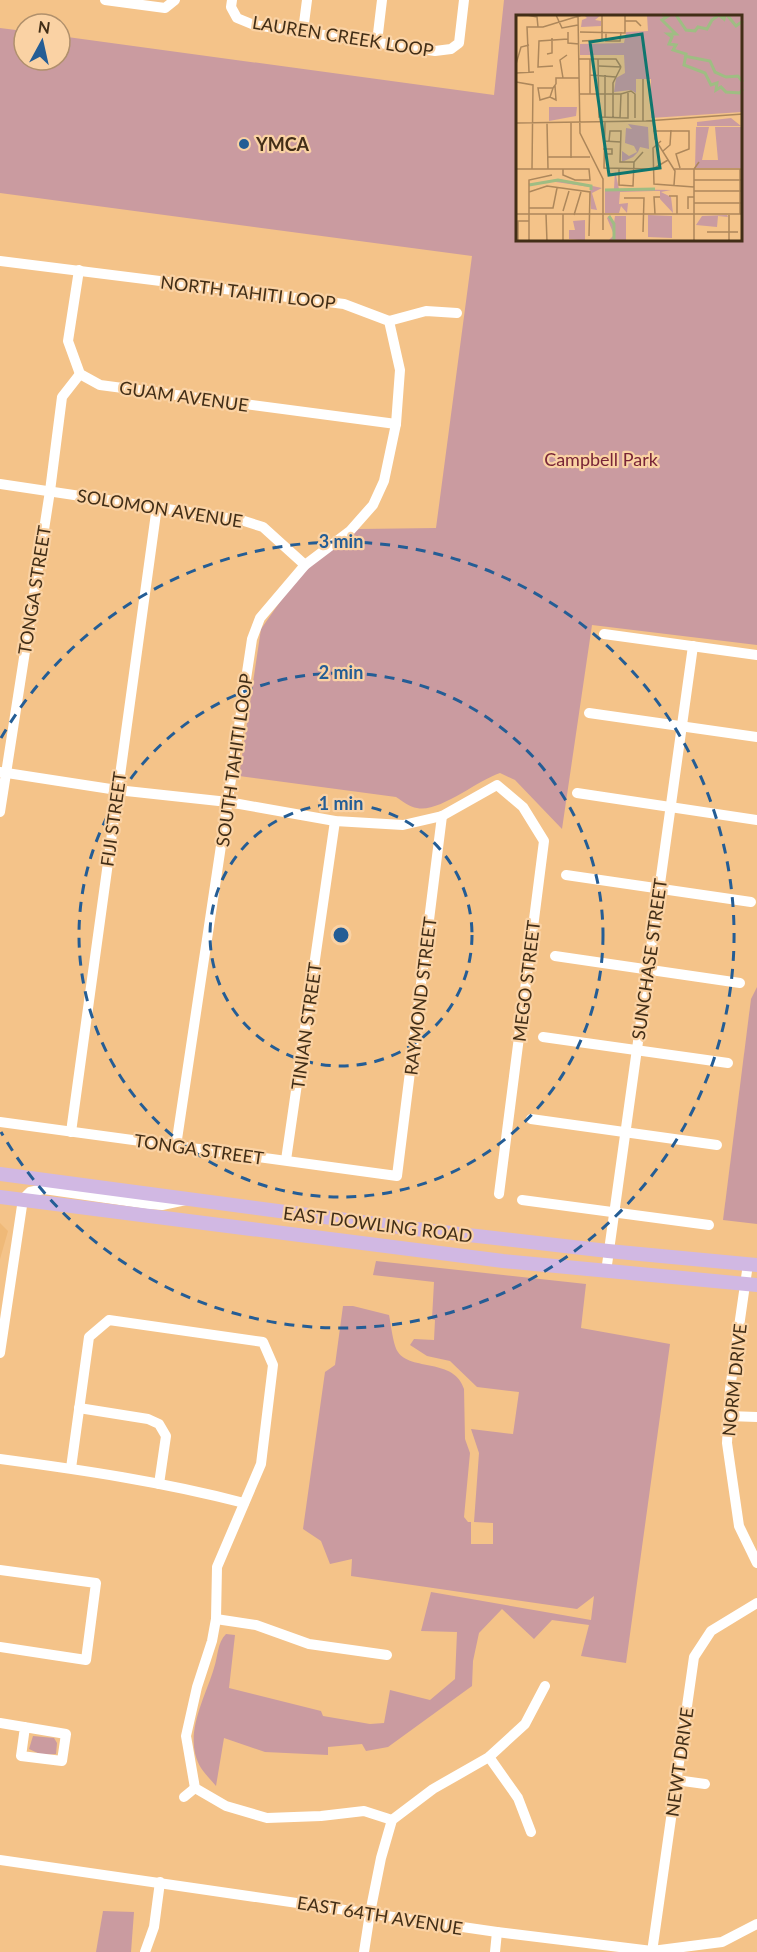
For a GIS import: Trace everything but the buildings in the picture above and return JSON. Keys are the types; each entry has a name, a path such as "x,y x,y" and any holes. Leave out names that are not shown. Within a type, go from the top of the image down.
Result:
{"main road":[{"name":"EAST DOWLING ROAD","path":"0,1174 406,1228 608,1251 752,1264"},
{"name":"EAST DOWLING ROAD","path":"0,1197 503,1261 751,1285"}],"street":[{"path":"105,0 165,8 175,1"},
{"name":"LAUREN CREEK LOOP","path":"232,0 231,7 237,18 254,25 435,51 451,50 459,43 464,0"},
{"path":"303,31 307,0"},
{"path":"377,42 382,0"},
{"name":"NORTH TAHITI LOOP","path":"0,261 344,304 389,321"},
{"path":"79,270 69,341 80,374"},
{"path":"396,424 400,370 389,321 426,311 457,313"},
{"name":"GUAM AVENUE","path":"80,374 100,385 396,424"},
{"name":"TONGA STREET","path":"0,812 2,773 50,491 62,397 80,374"},
{"name":"SOUTH TAHITI LOOP","path":"176,1146 252,639 260,618 305,565 350,531 373,505 384,481 396,424"},
{"name":"SOLOMON AVENUE","path":"0,484 241,520 264,527 305,565"},
{"name":"FIJI STREET","path":"71,1131 157,506"},
{"path":"604,634 757,655"},
{"name":"SUNCHASE STREET","path":"606,1272 693,646"},
{"path":"589,713 757,737"},
{"path":"2,773 117,790 228,802 335,821 403,825 442,816"},
{"name":"MEGO STREET","path":"442,816 497,785 523,807 543,841 499,1194"},
{"path":"577,793 757,820"},
{"name":"RAYMOND STREET","path":"397,1176 442,816"},
{"name":"TINIAN STREET","path":"286,1160 335,821"},
{"path":"566,875 751,902"},
{"path":"555,956 740,983"},
{"path":"543,1037 728,1063"},
{"path":"531,1119 625,1134 717,1145"},
{"name":"TONGA STREET","path":"0,1122 397,1176"},
{"path":"0,1353 23,1199 30,1192 44,1189 162,1205 188,1199"},
{"path":"522,1200 709,1225"},
{"name":"NORM DRIVE","path":"752,1264 751,1285 728,1416 728,1457 739,1526 757,1563"},
{"path":"71,1468 89,1337 109,1320 263,1342 273,1365 261,1464 217,1566 216,1619 212,1641 197,1686 186,1736 195,1788"},
{"path":"79,1408 148,1419 159,1424 166,1436 159,1484"},
{"path":"728,1416 757,1417"},
{"path":"0,1459 71,1468 185,1488 244,1503"},
{"path":"0,1570 96,1583 86,1660 0,1647"},
{"name":"NEWT DRIVE","path":"652,1952 694,1657 711,1631 757,1603"},
{"path":"216,1619 256,1625 309,1644 387,1654"},
{"path":"364,1952 381,1858 392,1820 433,1789 489,1757 525,1724 545,1686"},
{"path":"0,1724 25,1727 66,1734 62,1761 21,1756 25,1727"},
{"path":"489,1757 518,1798 531,1832"},
{"path":"676,1780 705,1784"},
{"path":"184,1797 195,1788"},
{"path":"195,1788 226,1806 267,1818 364,1811 392,1820"},
{"name":"EAST 64TH AVENUE","path":"0,1860 497,1932 652,1952 722,1942 757,1924"},
{"path":"145,1952 154,1927 160,1882"},
{"path":"495,1952 497,1932"}],"shaded area":[{"path":"0,1223 8,1231 0,1259"}],"green space":[{"name":"Campbell Park","path":"504,0 757,0 757,645 592,625 562,829 515,780 500,773 447,801 426,808 417,808 396,797 239,776 261,629 303,569 359,529 436,528 472,256 0,193 0,28 12,30 12,72 72,72 72,38 494,95"},
{"path":"757,987 757,1224 723,1220 751,999"},
{"path":"376,1261 586,1284 581,1328 670,1344 626,1663 581,1656 589,1625 552,1620 534,1639 502,1609 479,1633 473,1661 472,1686 388,1747 366,1751 362,1744 328,1747 328,1755 265,1752 224,1738 216,1786 201,1768 196,1756 194,1730 219,1646 226,1634 235,1635 229,1688 321,1711 323,1716 370,1724 384,1723 390,1690 430,1700 455,1679 457,1632 421,1631 431,1592 591,1620 594,1596 577,1609 351,1576 352,1559 330,1564 321,1541 303,1529 325,1372 335,1365 343,1306 353,1306 389,1315 395,1345 404,1358 442,1369 459,1379 464,1389 465,1439 470,1453 464,1517 471,1522 471,1544 493,1544 493,1523 474,1522 479,1453 471,1429 513,1434 519,1392 477,1387 450,1361 427,1356 410,1345 414,1339 434,1340 435,1320 432,1319 434,1282 373,1275"},
{"path":"33,1736 54,1738 57,1743 56,1754 42,1755 29,1749"},
{"path":"103,1911 134,1912 131,1952 96,1952"}],"place":[{"name":"YMCA","path":"244,144"}]}
